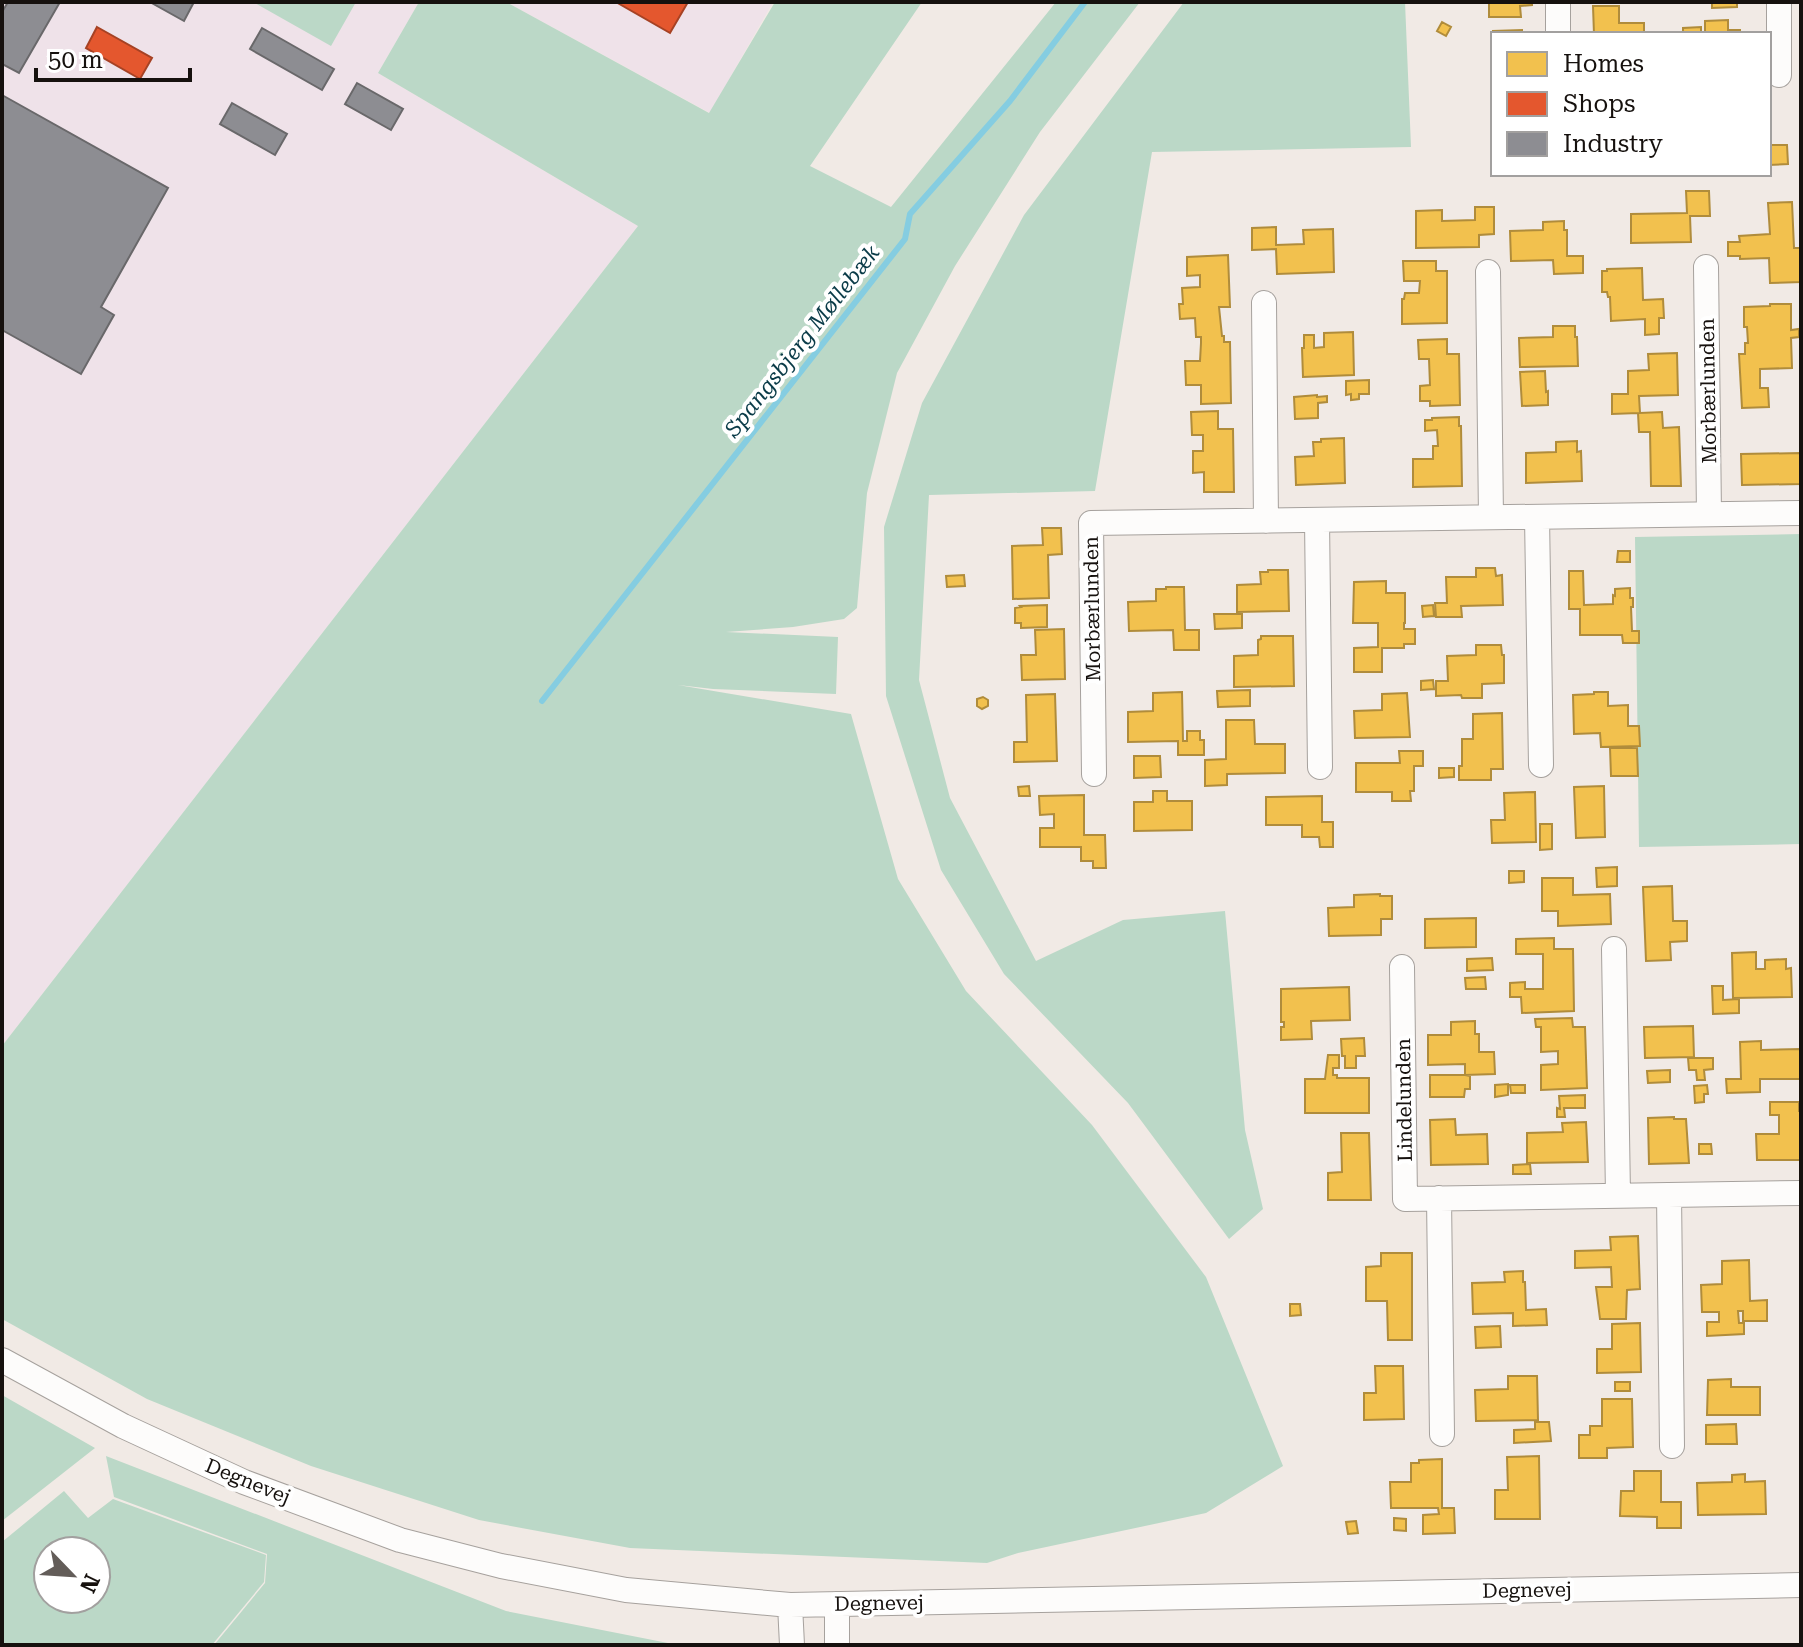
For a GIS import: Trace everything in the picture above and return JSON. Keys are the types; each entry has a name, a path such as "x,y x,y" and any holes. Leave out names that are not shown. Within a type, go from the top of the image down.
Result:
{"street":[{"path":"1558,2 1558,32"},
{"path":"1779,2 1779,75"},
{"name":"Morbærlunden","path":"1706,267 1709,514"},
{"path":"1488,272 1491,517"},
{"path":"1264,303 1266,521"},
{"name":"Morbærlunden","path":"1094,774 1091,523 1801,513"},
{"path":"1537,517 1541,765"},
{"path":"1317,520 1320,767"},
{"path":"1614,949 1618,1195"},
{"name":"Lindelunden","path":"1402,967 1405,1199 1801,1193"},
{"path":"1669,1195 1672,1446"},
{"path":"1439,1198 1442,1434"},
{"name":"Degnevej","path":"2,1360 123,1426 244,1482 400,1540 501,1566 626,1590 790,1605 1801,1585"},
{"path":"837,1604 837,1645"},
{"path":"790,1605 792,1645"}],"shaded area":[{"path":"2,2 419,2 378,73 638,226 2,1046"},
{"path":"506,2 773,2 710,113"}],"green space":[{"path":"253,2 356,2 331,46"},
{"path":"419,2 506,2 709,113 775,2 922,2 810,166 891,207 1056,2 1140,2 1040,132 955,266 897,373 867,493 857,608 844,619 726,632 838,637 836,694 678,685 851,714 898,879 966,991 1092,1125 1206,1277 1283,1466 1206,1513 1018,1553 987,1563 630,1548 479,1520 311,1466 147,1399 2,1319 2,1046 638,226 378,73"},
{"path":"1184,2 1405,2 1411,147 1152,152 1095,491 929,495 919,680 950,798 1036,961 1123,920 1225,911 1245,1130 1263,1209 1229,1239 1128,1103 1004,974 941,870 886,696 884,527 922,403 1024,215"},
{"path":"1801,534 1801,844 1639,847 1635,537"},
{"path":"2,1395 95,1448 2,1521"},
{"path":"106,1456 506,1611 678,1645 214,1645 265,1583 267,1554 114,1497"},
{"path":"64,1491 88,1518 113,1499 266,1555 264,1582 212,1645 2,1645 2,1542"}],"building: Homes":[{"path":"1532,2 1532,5 1520,6 1521,17 1489,17 1489,3"},
{"path":"1712,2 1737,2 1737,7 1712,8"},
{"path":"1593,6 1619,6 1619,23 1644,23 1644,32 1594,32"},
{"path":"1728,20 1728,30 1740,32 1705,32 1705,21"},
{"path":"1442,22 1451,27 1446,36 1437,31"},
{"path":"1701,27 1701,32 1683,32 1683,28"},
{"path":"1493,31 1522,32 1493,32"},
{"path":"1771,145 1787,145 1788,164 1771,165"},
{"path":"1686,191 1709,191 1710,216 1690,216 1691,242 1631,243 1631,214 1687,213"},
{"path":"1792,202 1794,248 1801,248 1801,282 1770,283 1769,258 1740,259 1740,256 1728,256 1728,242 1740,242 1739,236 1770,234 1768,203"},
{"path":"1475,207 1494,207 1494,234 1479,235 1479,247 1416,248 1416,211 1442,210 1442,221 1475,220"},
{"path":"1564,221 1567,256 1583,256 1583,273 1554,274 1553,260 1511,261 1510,231 1543,230 1543,222"},
{"path":"1276,227 1276,245 1304,244 1303,230 1333,229 1334,272 1277,274 1276,249 1252,250 1252,228"},
{"path":"1228,255 1230,307 1219,307 1222,336 1224,342 1230,342 1231,403 1201,404 1201,385 1186,385 1185,361 1200,361 1201,343 1201,337 1196,337 1195,318 1180,319 1182,288 1200,287 1200,275 1187,276 1187,257"},
{"path":"1403,261 1436,261 1436,271 1447,271 1447,323 1402,324 1402,299 1405,293 1419,293 1420,281 1404,281"},
{"path":"1642,268 1643,300 1663,299 1664,318 1659,318 1659,334 1645,335 1645,319 1611,321 1610,297 1607,292 1602,292 1602,271"},
{"path":"1791,304 1791,330 1799,329 1799,337 1791,338 1792,368 1760,369 1760,388 1768,388 1769,407 1742,408 1739,354 1745,354 1745,343 1748,343 1744,307"},
{"path":"1553,326 1575,326 1578,366 1520,367 1519,338 1553,337"},
{"path":"1353,332 1354,375 1303,377 1304,335 1314,335 1314,348 1324,347 1324,333"},
{"path":"1447,339 1447,354 1459,354 1460,405 1430,406 1430,401 1420,401 1420,386 1430,385 1429,359 1419,359 1418,340"},
{"path":"1677,353 1678,395 1639,396 1640,413 1662,412 1663,428 1679,427 1681,486 1651,486 1650,432 1639,432 1638,413 1612,414 1612,394 1628,394 1628,371 1649,370 1648,354"},
{"path":"1545,371 1548,405 1522,406 1520,372"},
{"path":"1369,380 1369,394 1359,394 1359,399 1351,400 1351,394 1346,395 1346,381"},
{"path":"1327,396 1327,402 1318,403 1318,418 1295,419 1294,397"},
{"path":"1218,411 1218,429 1233,429 1234,492 1204,492 1204,472 1193,473 1193,451 1203,451 1203,435 1192,435 1191,412"},
{"path":"1459,417 1462,486 1413,487 1413,459 1433,459 1433,446 1438,446 1437,430 1425,431 1425,420"},
{"path":"1344,438 1345,483 1296,485 1295,457 1314,456 1313,442"},
{"path":"1577,441 1577,452 1581,451 1582,481 1526,483 1526,453 1556,452 1556,442"},
{"path":"1801,453 1801,484 1742,485 1741,454"},
{"path":"1042,528 1061,528 1062,554 1048,555 1049,598 1013,599 1012,546 1043,545"},
{"path":"1618,551 1630,551 1630,562 1617,562"},
{"path":"1476,568 1495,568 1496,576 1502,575 1503,605 1461,606 1462,617 1436,617 1435,603 1447,603 1446,577 1476,577"},
{"path":"1288,570 1289,611 1237,612 1237,585 1261,584 1260,572"},
{"path":"1569,571 1583,571 1584,605 1613,604 1615,589 1630,588 1630,598 1633,598 1632,631 1639,631 1639,643 1623,643 1622,635 1580,635 1580,609 1569,609"},
{"path":"964,575 965,586 947,587 946,576"},
{"path":"1386,581 1386,593 1405,593 1404,629 1415,629 1415,644 1404,644 1404,648 1382,648 1382,672 1354,672 1354,648 1378,647 1378,623 1353,623 1354,582"},
{"path":"1184,587 1185,630 1199,630 1199,650 1174,650 1173,630 1129,631 1128,602 1156,601 1156,589"},
{"path":"1047,605 1047,627 1021,628 1021,623 1015,623 1015,608"},
{"path":"1433,605 1434,616 1423,617 1422,606"},
{"path":"1214,614 1242,614 1242,628 1215,629"},
{"path":"1064,629 1065,679 1022,680 1021,655 1036,655 1035,630"},
{"path":"1261,636 1293,636 1294,686 1234,687 1234,656 1258,655"},
{"path":"1476,645 1501,645 1504,683 1482,684 1482,698 1436,696 1436,681 1448,681 1447,656 1476,655"},
{"path":"1433,680 1434,689 1421,690 1421,681"},
{"path":"1250,690 1250,706 1218,707 1217,691"},
{"path":"1182,692 1183,741 1187,741 1187,731 1200,731 1200,740 1204,740 1204,755 1178,755 1178,741 1128,742 1128,712 1153,711 1153,693"},
{"path":"1608,692 1608,706 1628,705 1628,726 1639,726 1640,746 1601,747 1600,733 1574,734 1573,695"},
{"path":"1407,693 1410,737 1355,738 1354,711 1382,710 1382,694"},
{"path":"1055,694 1057,761 1014,762 1014,742 1027,742 1026,695"},
{"path":"983,697 988,700 988,706 982,709 977,706 977,699"},
{"path":"1502,713 1503,769 1491,769 1491,780 1459,780 1462,739 1473,739 1473,714"},
{"path":"1226,720 1254,720 1255,744 1285,744 1285,773 1227,774 1227,785 1205,786 1205,760 1226,759"},
{"path":"1610,748 1637,748 1638,776 1611,776"},
{"path":"1399,751 1423,751 1423,766 1414,766 1411,801 1392,801 1392,792 1356,792 1356,763 1400,763"},
{"path":"1134,756 1160,756 1161,777 1134,778"},
{"path":"1439,768 1454,768 1454,777 1439,778"},
{"path":"1029,786 1030,796 1019,796 1018,787"},
{"path":"1604,786 1605,837 1576,838 1574,787"},
{"path":"1153,791 1167,791 1167,801 1192,801 1192,830 1134,831 1134,802 1153,802"},
{"path":"1535,792 1536,842 1492,843 1491,820 1505,820 1504,793"},
{"path":"1084,795 1084,835 1105,835 1106,868 1093,868 1093,861 1081,861 1081,847 1040,847 1040,828 1054,828 1054,814 1040,815 1039,796"},
{"path":"1322,796 1322,822 1333,822 1333,847 1320,847 1319,837 1302,837 1302,825 1266,825 1266,797"},
{"path":"1540,824 1552,824 1552,849 1540,850"},
{"path":"1617,867 1617,886 1597,887 1596,868"},
{"path":"1509,871 1524,871 1524,882 1509,883"},
{"path":"1542,878 1573,878 1573,895 1610,894 1611,924 1558,926 1558,911 1542,911"},
{"path":"1672,886 1673,921 1687,921 1687,941 1670,942 1671,960 1646,961 1643,887"},
{"path":"1354,895 1392,896 1392,919 1381,919 1381,935 1329,936 1328,908 1354,907"},
{"path":"1476,918 1476,947 1425,948 1425,919"},
{"path":"1554,938 1554,949 1573,949 1574,1011 1522,1013 1521,997 1510,997 1510,983 1525,982 1525,989 1543,989 1543,954 1516,954 1516,939"},
{"path":"1756,952 1756,969 1765,969 1765,960 1786,959 1786,969 1791,968 1792,997 1733,998 1732,953"},
{"path":"1492,958 1493,970 1467,971 1467,959"},
{"path":"1485,977 1486,989 1466,989 1465,978"},
{"path":"1712,986 1723,986 1723,1000 1739,999 1739,1013 1713,1014"},
{"path":"1349,987 1350,1020 1311,1021 1312,1039 1281,1040 1284,1022 1281,1022 1281,989"},
{"path":"1572,1018 1573,1027 1585,1027 1587,1088 1541,1090 1541,1065 1558,1064 1558,1051 1541,1052 1541,1027 1536,1027 1535,1019"},
{"path":"1475,1021 1479,1052 1494,1052 1495,1074 1465,1075 1465,1064 1428,1065 1428,1035 1451,1035 1451,1022"},
{"path":"1693,1026 1694,1057 1645,1058 1644,1027"},
{"path":"1364,1038 1365,1056 1356,1056 1356,1068 1345,1068 1341,1039"},
{"path":"1761,1041 1761,1050 1801,1049 1801,1079 1760,1079 1760,1092 1727,1093 1726,1079 1741,1079 1740,1042"},
{"path":"1328,1055 1339,1055 1339,1068 1333,1068 1333,1075 1337,1078 1369,1078 1369,1113 1305,1113 1305,1079 1325,1079"},
{"path":"1688,1058 1713,1058 1713,1069 1704,1070 1705,1080 1697,1080 1696,1070 1689,1070"},
{"path":"1670,1070 1670,1082 1648,1083 1647,1071"},
{"path":"1430,1075 1470,1076 1470,1089 1465,1089 1464,1097 1430,1097"},
{"path":"1508,1084 1508,1095 1495,1097 1495,1085"},
{"path":"1510,1085 1525,1085 1525,1093 1511,1093"},
{"path":"1707,1085 1708,1094 1704,1094 1704,1102 1695,1103 1694,1086"},
{"path":"1585,1095 1585,1108 1564,1108 1565,1117 1557,1117 1559,1096"},
{"path":"1770,1102 1799,1102 1801,1160 1757,1160 1756,1134 1779,1134 1779,1115 1770,1115"},
{"path":"1648,1118 1686,1119 1689,1163 1649,1164"},
{"path":"1455,1119 1456,1135 1487,1134 1488,1164 1431,1165 1430,1120"},
{"path":"1586,1122 1588,1162 1527,1163 1527,1133 1563,1132 1562,1123"},
{"path":"1341,1133 1369,1133 1371,1200 1328,1200 1328,1173 1342,1172"},
{"path":"1699,1144 1711,1144 1712,1154 1699,1154"},
{"path":"1530,1164 1531,1174 1513,1174 1513,1165"},
{"path":"1638,1236 1640,1289 1627,1290 1626,1319 1600,1319 1596,1287 1612,1287 1611,1267 1575,1268 1575,1251 1611,1250 1610,1237"},
{"path":"1381,1253 1412,1253 1412,1340 1388,1340 1387,1301 1366,1301 1366,1267 1381,1266"},
{"path":"1749,1260 1750,1301 1767,1300 1767,1321 1743,1321 1743,1311 1738,1311 1739,1323 1744,1323 1744,1334 1707,1336 1707,1322 1719,1322 1719,1312 1702,1312 1701,1285 1722,1284 1722,1261"},
{"path":"1523,1271 1526,1310 1546,1309 1547,1325 1513,1326 1513,1313 1473,1314 1472,1283 1505,1282 1504,1272"},
{"path":"1290,1304 1300,1304 1301,1315 1290,1316"},
{"path":"1640,1323 1641,1372 1597,1373 1597,1349 1612,1349 1612,1324"},
{"path":"1500,1326 1501,1347 1476,1348 1475,1327"},
{"path":"1375,1366 1403,1366 1404,1419 1364,1420 1364,1393 1376,1393"},
{"path":"1508,1376 1537,1376 1538,1420 1476,1421 1475,1390 1508,1389"},
{"path":"1731,1379 1731,1387 1760,1387 1760,1415 1707,1415 1708,1380"},
{"path":"1615,1382 1630,1382 1630,1391 1615,1391"},
{"path":"1602,1399 1632,1399 1633,1447 1607,1448 1607,1458 1579,1458 1579,1435 1590,1435 1590,1426 1602,1426"},
{"path":"1535,1422 1549,1422 1551,1441 1514,1443 1514,1430 1535,1429"},
{"path":"1736,1424 1737,1444 1706,1444 1706,1425"},
{"path":"1539,1456 1540,1519 1495,1519 1495,1490 1508,1490 1507,1457"},
{"path":"1442,1459 1442,1508 1454,1508 1455,1533 1423,1534 1423,1515 1439,1514 1438,1508 1391,1508 1390,1482 1411,1482 1411,1463"},
{"path":"1634,1471 1661,1471 1661,1502 1681,1502 1681,1528 1657,1528 1657,1517 1620,1516 1621,1491 1634,1491"},
{"path":"1745,1474 1745,1482 1765,1481 1766,1514 1698,1515 1697,1483 1732,1482 1732,1475"},
{"path":"1394,1518 1406,1519 1406,1531 1394,1530"},
{"path":"1356,1521 1358,1533 1348,1534 1346,1522"}],"building: Shops":[{"path":"616,2 688,2 670,33"},
{"path":"97,27 152,58 140,79 86,48"}],"building: Industry":[{"path":"8,2 60,2 19,73 2,64 2,12"},
{"path":"150,2 194,2 184,21"},
{"path":"262,28 334,69 322,90 250,49"},
{"path":"357,83 403,109 391,130 345,104"},
{"path":"2,95 168,188 101,307 114,315 81,374 2,330"},
{"path":"232,103 287,134 275,155 220,124"}],"waterway":[{"name":"Spangsbjerg Møllebæk","path":"542,701 905,239 910,214 1010,101 1085,2"}]}
